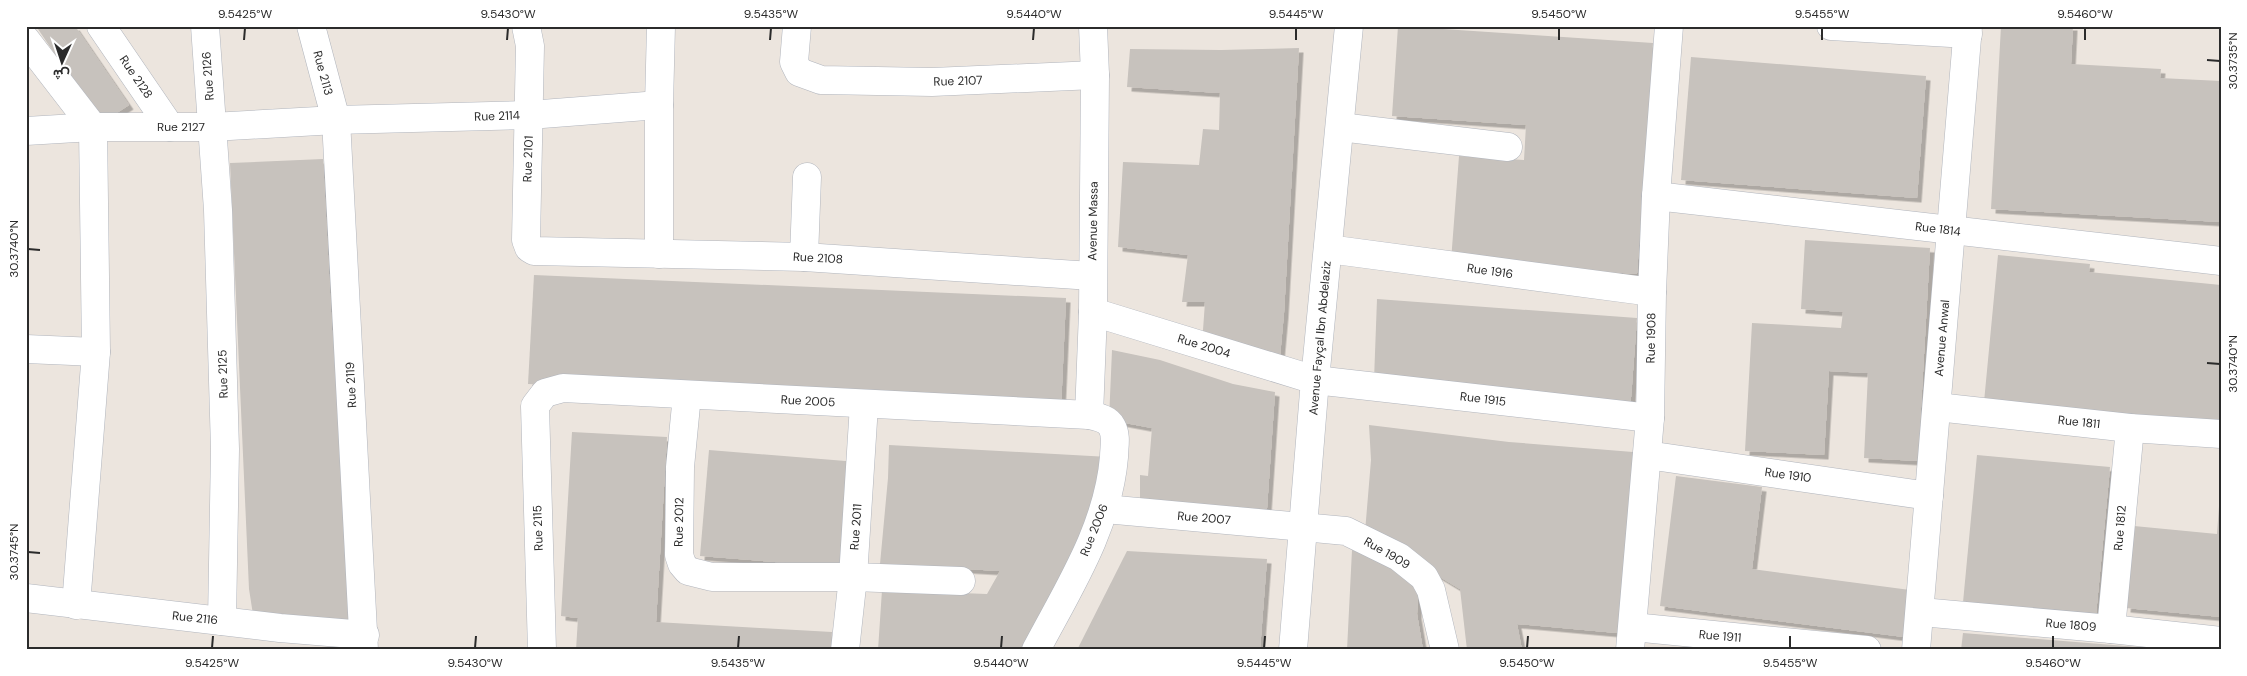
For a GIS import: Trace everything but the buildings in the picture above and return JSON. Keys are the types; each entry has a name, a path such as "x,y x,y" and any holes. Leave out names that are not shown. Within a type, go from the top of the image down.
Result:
{"street":[{"name":"Rue 2128","path":"101,26 170,127"},
{"name":"Rue 2126","path":"205,26 212,127"},
{"name":"Rue 2113","path":"311,26 336,120"},
{"name":"Rue 2101","path":"526,26 530,46 526,240 529,248 543,252"},
{"path":"659,254 661,26"},
{"name":"Rue 2107","path":"797,26 794,62 799,72 821,80 932,82 1095,75"},
{"name":"Avenue Massa","path":"1090,415 1095,75 1093,26"},
{"name":"Avenue Fayçal Ibn Abdelaziz","path":"1294,650 1302,527 1349,26"},
{"name":"Rue 1908","path":"1631,639 1650,418 1656,196 1669,26"},
{"path":"1831,26 1968,30"},
{"name":"Avenue Anwal","path":"1916,650 1921,612 1936,407 1968,30"},
{"path":"26,40 93,127 96,352 76,605"},
{"name":"Rue 2114","path":"336,120 529,115 659,104"},
{"name":"Rue 2127","path":"26,131 93,127 212,127 336,120"},
{"name":"Rue 2119","path":"336,120 365,642"},
{"name":"Rue 2125","path":"212,127 218,210 225,449 222,621"},
{"path":"1340,128 1508,147"},
{"path":"804,257 807,177"},
{"name":"Rue 1814","path":"1656,196 2221,260"},
{"name":"Rue 1916","path":"1328,249 1652,292"},
{"name":"Rue 2108","path":"543,252 804,257 1092,276"},
{"name":"Rue 2004","path":"1093,312 1315,380"},
{"path":"26,350 96,352"},
{"name":"Rue 1915","path":"1315,380 1650,418"},
{"name":"Rue 2005","path":"535,406 545,393 563,388 864,405 1090,415"},
{"name":"Rue 2012","path":"687,395 680,466 679,555 682,564 688,571 712,577 853,577 961,581"},
{"name":"Rue 2011","path":"845,650 853,577 864,405"},
{"name":"Rue 2115","path":"535,406 542,650"},
{"name":"Rue 1811","path":"1936,407 2130,428 2221,434"},
{"name":"Rue 2006","path":"1036,650 1093,540 1105,509 1113,464 1114,433 1112,426 1106,421 1090,415"},
{"name":"Rue 1812","path":"2111,629 2130,428"},
{"name":"Rue 1910","path":"1647,455 1929,496"},
{"name":"Rue 2007","path":"1105,509 1302,527"},
{"name":"Rue 1909","path":"1302,527 1346,531 1390,552 1413,567 1424,577 1431,590 1445,650"},
{"name":"Rue 2116","path":"26,598 222,621 278,639 365,642"},
{"name":"Rue 1809","path":"1921,612 2111,629 2215,644"},
{"name":"Rue 1911","path":"1631,639 1867,650"}]}
